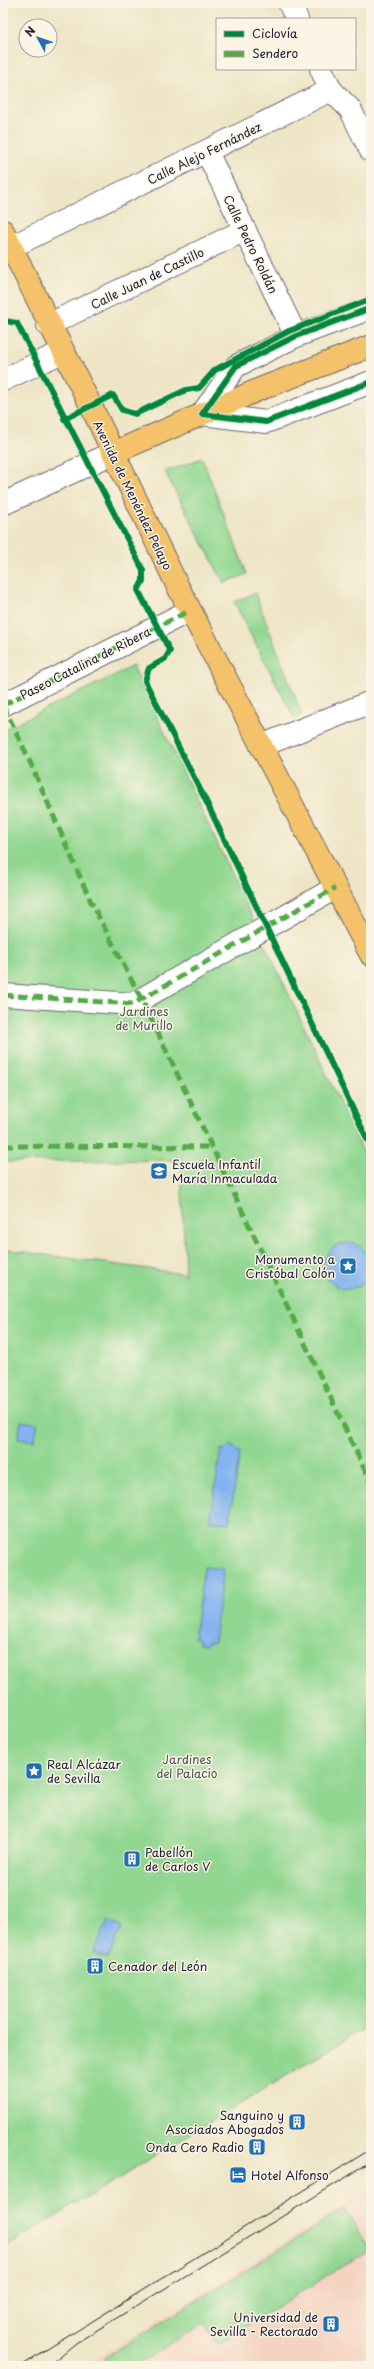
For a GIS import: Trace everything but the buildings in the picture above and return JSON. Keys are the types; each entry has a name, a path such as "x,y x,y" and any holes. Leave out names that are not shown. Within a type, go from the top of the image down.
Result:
{"main road":[{"name":"Avenida de Menéndez Pelayo","path":"7,239 189,611"},
{"path":"113,453 260,389 371,346"},
{"path":"189,611 371,955"}],"street":[{"path":"289,3 296,18"},
{"path":"322,70 332,90 350,109 371,151"},
{"name":"Calle Alejo Fernández","path":"7,239 207,152 332,90"},
{"name":"Calle Pedro Roldán","path":"207,152 296,336"},
{"name":"Calle Juan de Castillo","path":"48,325 245,230"},
{"path":"371,308 296,336 236,366 202,414 266,422 371,382"},
{"path":"3,380 62,352"},
{"path":"3,504 113,453"},
{"name":"Paseo Catalina de Ribera","path":"3,705 189,611"},
{"path":"261,746 371,702"},
{"path":"3,995 133,1004 336,888"}],"shaded area":[{"path":"371,2188 371,2366 83,2366"}],"green space":[{"path":"202,458 247,574 224,583 165,472"},
{"path":"255,593 302,715 294,718 234,602"},
{"name":"Jardines del Palacio","path":"133,666 371,1168 371,2024 3,2249 3,1249 185,1274 181,1160 3,1162 3,730"},
{"path":"345,2208 370,2249 217,2344 204,2323 138,2364 139,2366 109,2366 104,2358"}],"water":[{"path":"347,1243 360,1247 366,1253 370,1266 366,1279 360,1285 347,1289 334,1285 328,1279 324,1266 328,1253 334,1247"},
{"path":"21,1421 38,1424 34,1441 18,1438"},
{"path":"230,1445 235,1448 236,1451 240,1452 229,1523 210,1521 221,1449 225,1450"},
{"path":"204,1567 223,1569 214,1642 208,1642 206,1645 199,1644 198,1640 194,1638"},
{"path":"108,1920 122,1927 107,1959 93,1953"}],"tram line":[{"path":"20,2366 371,2149"},
{"path":"48,2366 76,2343 371,2162"}],"marked path":[{"path":"3,705 189,611"},
{"path":"3,705 27,755 91,902 147,1010 371,1483"},
{"path":"3,995 133,1004 335,888"},
{"path":"3,1146 211,1147"}],"cycle path":[{"path":"64,419 113,395 122,410 135,414 186,390 199,388 215,370 289,331 371,299"},
{"path":"371,308 296,336 236,366 202,414 266,422 371,382"},
{"path":"3,317 5,321 17,323 143,570 143,581 138,590 170,651 165,659 149,668 145,681 205,799 371,1147"}],"place":[{"name":"Escuela Infantil María Inmaculada","path":"159,1171"},
{"name":"Monumento a Cristóbal Colón","path":"348,1266"},
{"name":"Real Alcázar de Sevilla","path":"34,1771"},
{"name":"Pabellón de Carlos V","path":"132,1859"},
{"name":"Cenador del León","path":"95,1966"},
{"name":"Sanguino y Asociados Abogados","path":"297,2122"},
{"name":"Onda Cero Radio","path":"257,2147"},
{"name":"Hotel Alfonso","path":"238,2175"},
{"name":"Universidad de Sevilla - Rectorado","path":"331,2324"}],"park label":[{"name":"Jardines de Murillo","path":"144,1018"}]}
